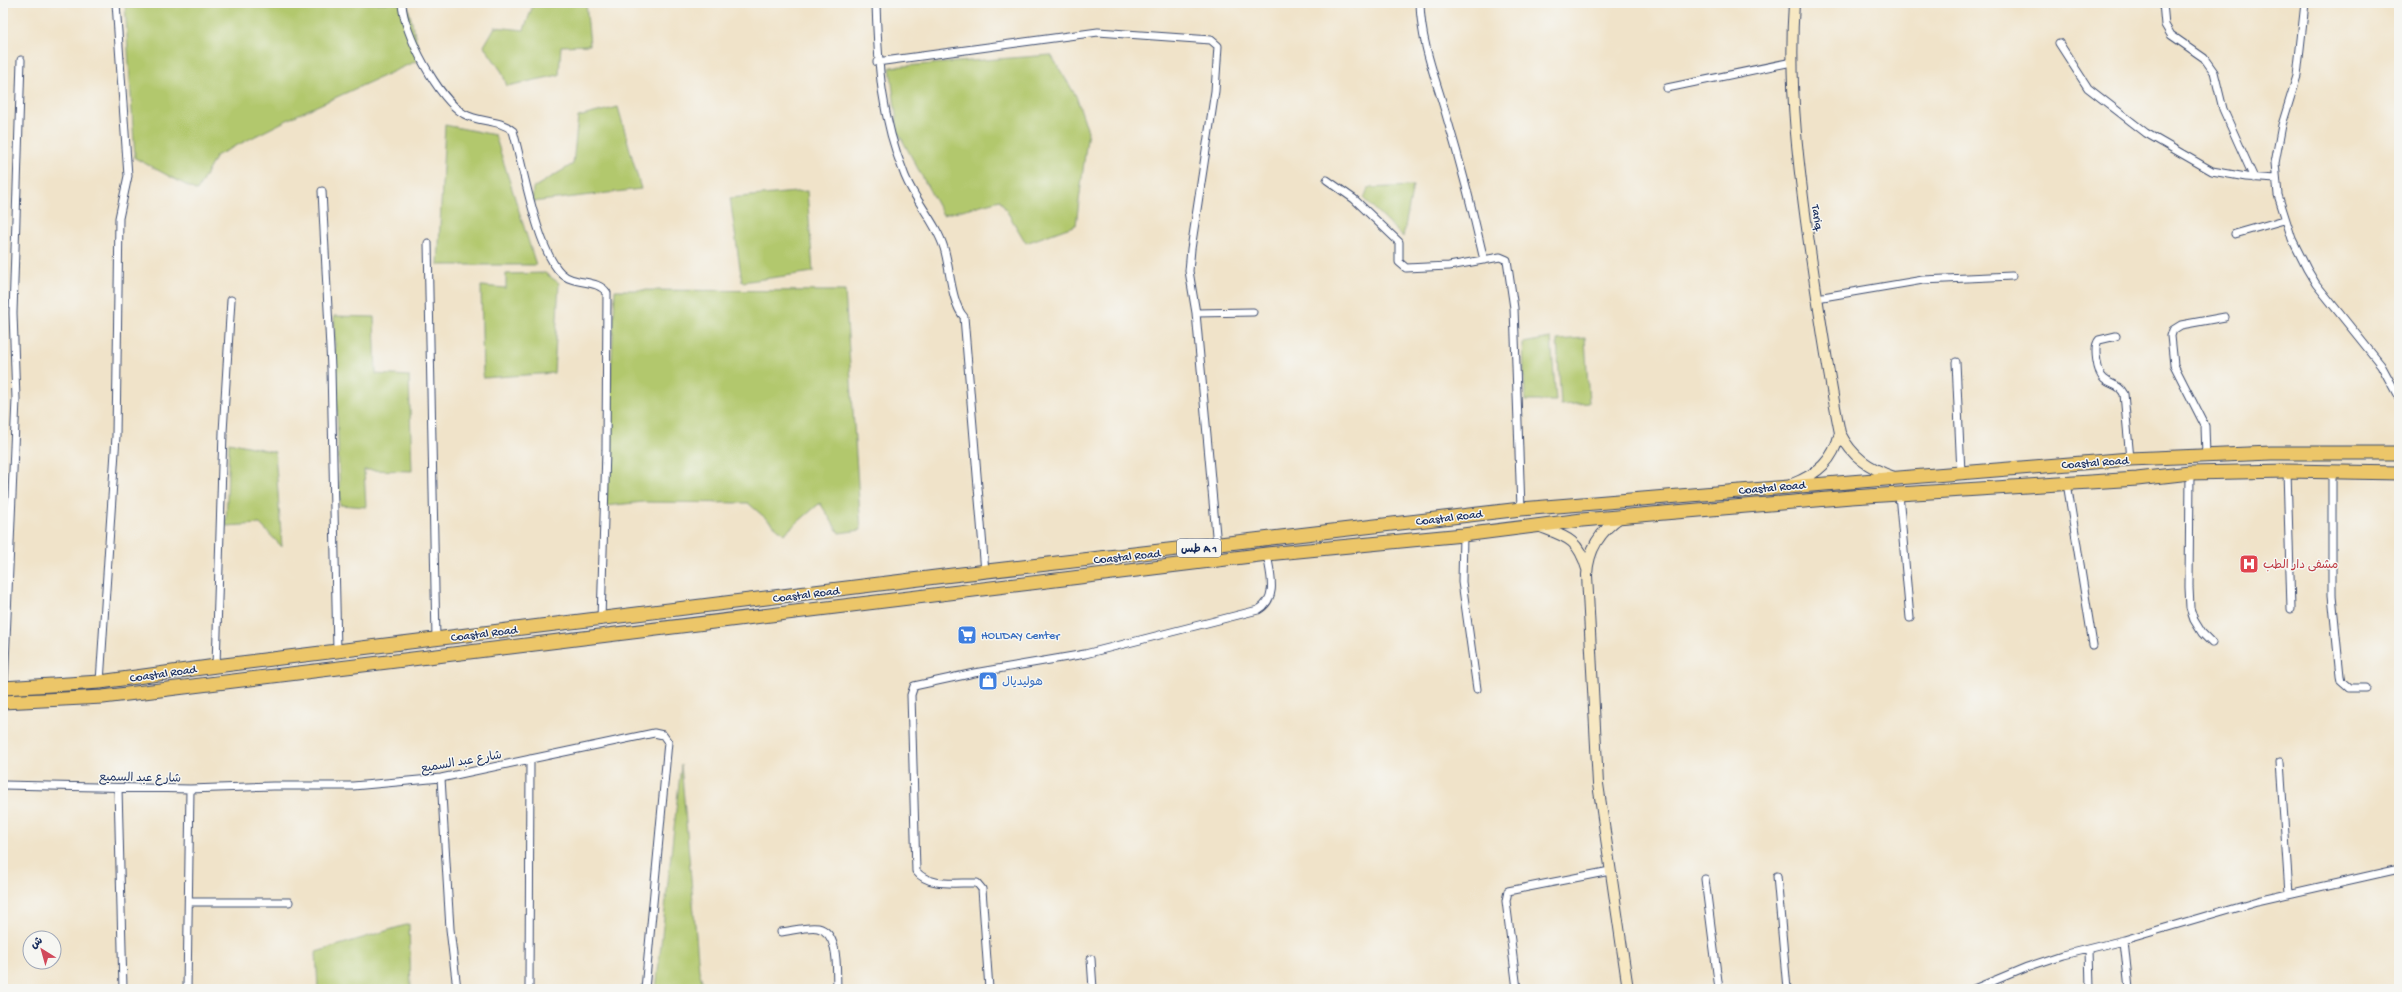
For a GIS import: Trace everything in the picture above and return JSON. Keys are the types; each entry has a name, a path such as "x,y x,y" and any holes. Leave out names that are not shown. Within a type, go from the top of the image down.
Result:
{"highway":[{"name":"Coastal Road","path":"4,688 100,682 216,666 986,572 1521,509 1788,485 2130,459 2206,455 2399,453"},
{"name":"Coastal Road","path":"3,702 103,697 1267,554 1463,535 1622,516 1899,494 2137,479 2190,473 2332,471 2399,473"}],"main road":[{"name":"Tariq","path":"1794,3 1792,62 1799,171 1826,360 1840,433"},
{"path":"1840,433 1848,448 1860,461 1870,468 1895,477"},
{"path":"1788,485 1810,477 1827,463 1837,444 1840,433"},
{"path":"1587,571 1597,540 1606,528 1622,516"},
{"path":"1537,526 1572,540 1581,552 1587,571 1598,784 1628,989"}],"street":[{"path":"100,682 116,436 119,218 128,176 116,3"},
{"path":"402,3 403,12 416,51 450,102 465,114 506,125 513,131 543,245 554,266 568,280 598,285 607,293 606,450 602,620"},
{"path":"876,3 877,62 888,127 905,177 944,247 956,303 964,317 986,572"},
{"path":"1420,3 1421,25 1425,49 1448,118 1484,260"},
{"path":"2163,3 2165,25 2170,35 2204,58 2214,72 2223,109 2254,178"},
{"path":"2304,3 2297,76 2279,138 2275,163 2276,179 2284,220 2292,239 2316,284 2381,364 2399,398"},
{"path":"877,62 1098,32 1211,40 1218,46 1215,91 1189,271 1196,313 1217,546"},
{"path":"2059,43 2088,88 2146,133 2212,171 2254,178 2276,179"},
{"path":"4,688 16,400 12,312 21,60"},
{"path":"1668,88 1792,62"},
{"path":"1327,180 1351,196 1399,242 1398,258 1401,266 1406,268 1426,269 1504,257 1508,264 1514,308 1521,509"},
{"path":"322,191 333,415 334,590 337,652"},
{"path":"2235,234 2284,220"},
{"path":"428,243 436,639"},
{"path":"1817,298 1923,280 2012,276"},
{"path":"216,666 223,432 231,300"},
{"path":"1196,313 1253,312"},
{"path":"2206,455 2205,426 2174,365 2171,336 2173,330 2181,325 2225,317"},
{"path":"2116,336 2099,340 2096,346 2101,374 2105,380 2121,388 2124,394 2130,459"},
{"path":"1956,362 1961,473"},
{"path":"2287,471 2291,609"},
{"path":"2332,471 2332,595 2340,676 2341,681 2349,688 2366,688"},
{"path":"2190,473 2188,587 2190,608 2194,620 2202,633 2212,643"},
{"path":"2067,483 2093,645"},
{"path":"1899,494 1910,618"},
{"path":"1463,535 1462,582 1477,689"},
{"path":"989,989 982,889 977,883 930,881 922,878 916,871 911,695 914,686 974,672 1085,654 1258,610 1268,604 1272,594 1267,554"},
{"name":"شارع عبد السميع","path":"3,785 190,789 273,786 353,786 441,778 654,733 662,735 668,742 645,989"},
{"path":"529,989 530,759"},
{"path":"2280,762 2289,893"},
{"path":"441,778 450,929 457,989"},
{"path":"118,788 123,989"},
{"path":"187,989 190,902 190,789"},
{"path":"1974,989 2026,967 2089,949 2289,893 2399,869"},
{"path":"1517,989 1506,901 1508,891 1610,871"},
{"path":"1776,876 1787,989"},
{"path":"1705,879 1719,989"},
{"path":"190,902 289,902"},
{"path":"781,932 817,928 828,932 833,941 837,989"},
{"path":"2124,940 2129,989"},
{"path":"2089,949 2090,989"},
{"path":"1091,959 1092,989"}],"green space":[{"path":"125,3 407,3 421,59 299,114 216,156 197,191 135,158"},
{"path":"538,3 586,3 590,45 561,46 559,75 507,86 502,72 484,46 495,27 524,30 533,5"},
{"path":"1051,55 1076,96 1088,131 1076,225 1026,243 1000,200 943,215 898,132 890,67"},
{"path":"618,107 641,189 532,202 533,188 573,164 578,117"},
{"path":"445,125 495,135 536,265 438,265"},
{"path":"1413,186 1403,237 1364,199 1368,188"},
{"path":"807,191 813,272 742,282 730,198"},
{"path":"545,273 559,283 554,373 483,378 481,286 506,288 506,274"},
{"path":"615,290 845,291 861,530 839,533 820,503 784,534 748,503 643,502 605,506"},
{"path":"334,316 374,317 376,374 409,376 412,471 364,470 366,507 340,505"},
{"path":"1551,338 1556,401 1525,401 1523,343"},
{"path":"1585,338 1589,403 1561,405 1557,340"},
{"path":"229,442 275,452 282,547 260,524 226,526"},
{"path":"681,765 699,970 704,989 656,989"},
{"path":"409,924 411,989 318,989 316,952"}],"place":[{"name":"مشفى دار الطب","path":"2249,564"},
{"name":"HOLIDAY Center","path":"967,635"},
{"name":"هوليديال","path":"988,681"}]}
